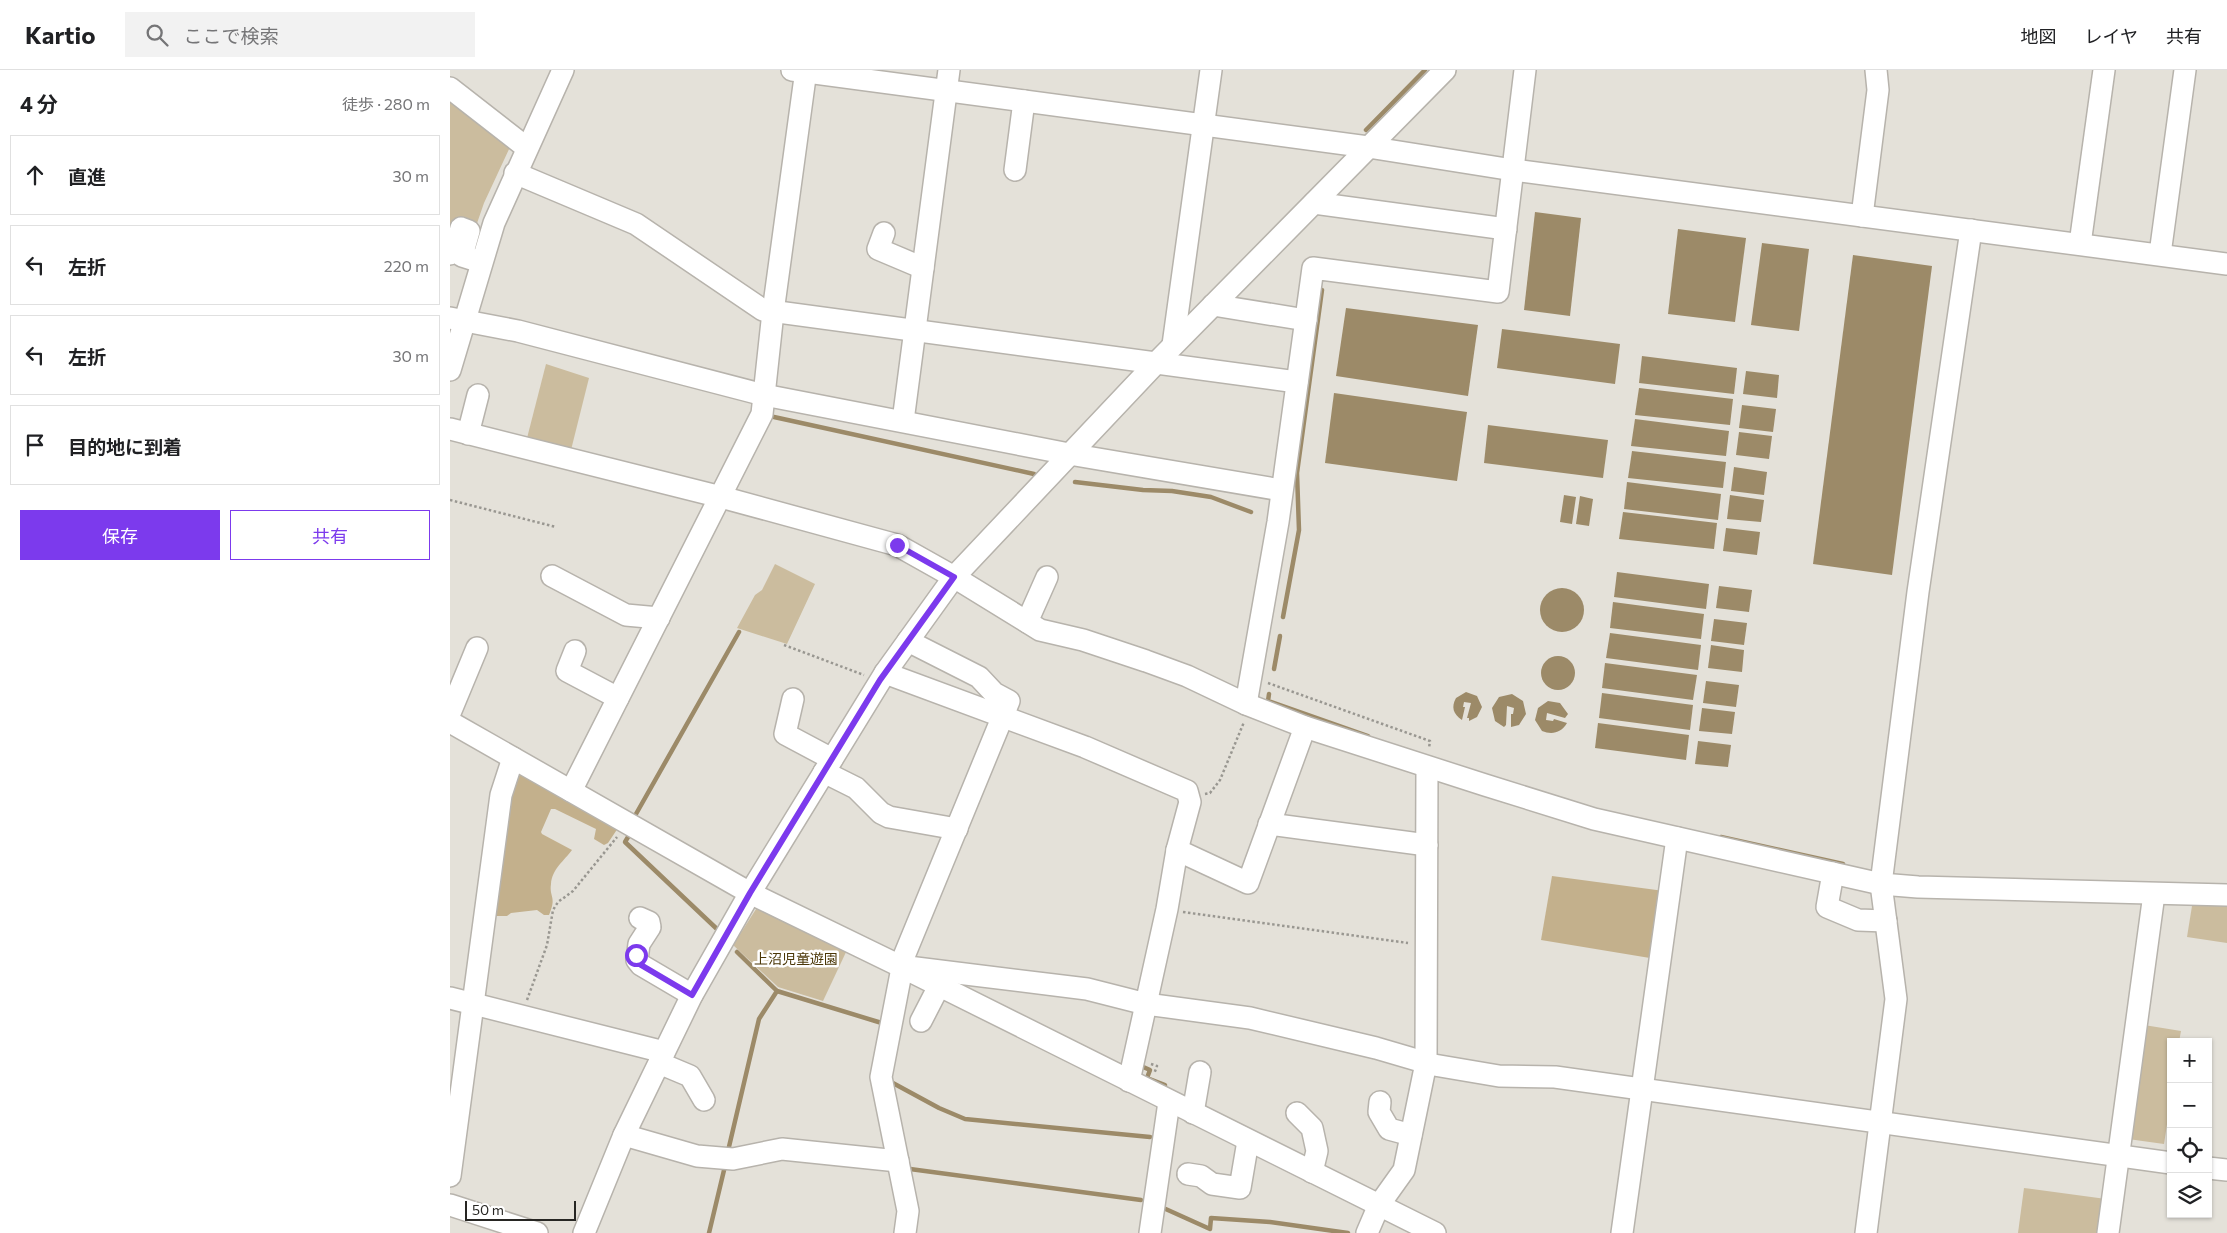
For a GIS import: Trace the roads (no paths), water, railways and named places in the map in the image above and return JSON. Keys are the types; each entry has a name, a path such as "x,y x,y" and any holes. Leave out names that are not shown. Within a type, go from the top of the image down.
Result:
{"street":[{"path":"450,370 457,318 515,173 563,70"},
{"path":"1173,345 1211,70"},
{"path":"584,1233 624,1135 692,995 750,893 882,677 954,577 1173,345 1445,70"},
{"path":"1248,705 1278,522 1313,268 1498,292 1525,70"},
{"path":"1862,216 1878,90 1876,70"},
{"path":"2080,244 2104,70"},
{"path":"2160,254 2185,70"},
{"path":"571,791 762,414 801,71 948,80 1024,101 1368,147 1513,170 2227,264"},
{"path":"903,421 948,80"},
{"path":"450,88 527,148"},
{"path":"1015,170 1024,101"},
{"path":"515,173 636,224 763,310 1297,382"},
{"path":"1314,203 1506,229"},
{"path":"450,254 455,250 461,228 470,231 462,256 481,262"},
{"path":"1866,1233 1896,999 1881,884 1918,592 1971,230"},
{"path":"884,234 878,249 923,268"},
{"path":"1213,305 1306,320"},
{"path":"457,318 764,395 1069,454 1281,490"},
{"path":"478,395 459,432 721,496 897,545 954,577 1040,630 1083,640 1187,676 1248,705 1304,727 1594,819 1881,884 1918,888 2227,896"},
{"path":"552,576 626,615 659,618"},
{"path":"1027,622 1047,577"},
{"path":"905,1233 908,1211 881,1077 901,967 1009,701 994,693 979,677 908,641"},
{"path":"450,713 477,648"},
{"path":"575,651 567,671 618,698"},
{"path":"882,677 1004,716 1084,747 1187,791 1190,802 1177,850 1167,910 1129,1081"},
{"path":"793,699 785,734 856,788 881,812 889,817 957,829"},
{"path":"450,722 750,893 1435,1233"},
{"path":"1177,850 1248,883 1304,727"},
{"path":"450,1176 501,796 513,758"},
{"path":"1367,1233 1379,1206 1404,1170 1426,1063 1427,767"},
{"path":"1270,824 1427,845"},
{"path":"1622,1233 1677,838"},
{"path":"1833,873 1827,907 1858,920 1886,921"},
{"path":"2108,1233 2154,894"},
{"path":"640,918 648,922 650,926 639,944 637,960 641,965 692,995"},
{"path":"901,967 1087,989 1146,1004 1250,1018 1426,1063 1499,1076 1555,1077 1643,1088 2167,1162"},
{"path":"921,1021 939,986"},
{"path":"450,998 521,1015 661,1058 690,1076 704,1100"},
{"path":"1193,1113 1200,1072"},
{"path":"1150,1233 1170,1102"},
{"path":"1380,1102 1379,1112 1389,1129 1411,1135"},
{"path":"1297,1114 1312,1128 1317,1151 1312,1172"},
{"path":"624,1135 697,1156 733,1160 782,1149 898,1161"},
{"path":"1188,1174 1201,1176 1212,1184 1240,1188 1248,1141"},
{"path":"2212,1168 2227,1170"},
{"path":"450,1205 537,1233"}],"waterway":[{"path":"1366,130 1425,70"},
{"path":"1283,617 1299,530 1297,473 1322,290"},
{"path":"774,417 1034,474"},
{"path":"1075,482 1143,490 1172,491 1211,497 1251,512"},
{"path":"636,814 739,632"},
{"path":"1274,669 1280,636"},
{"path":"1269,694 1268,701 1368,736"},
{"path":"631,832 625,842 718,930"},
{"path":"1721,837 1843,864"},
{"path":"728,1151 759,1019 777,991 737,952"},
{"path":"777,991 885,1024"},
{"path":"1142,1063 1141,1066 1150,1070 1147,1078 1165,1085 1164,1090"},
{"path":"891,1082 939,1108 965,1119 1150,1137"},
{"path":"709,1233 725,1166"},
{"path":"910,1169 1141,1200"},
{"path":"1159,1206 1210,1229 1211,1218 1270,1222 1348,1233"}],"park label":[{"name":"上沼児童遊園","path":"796,959"}]}
